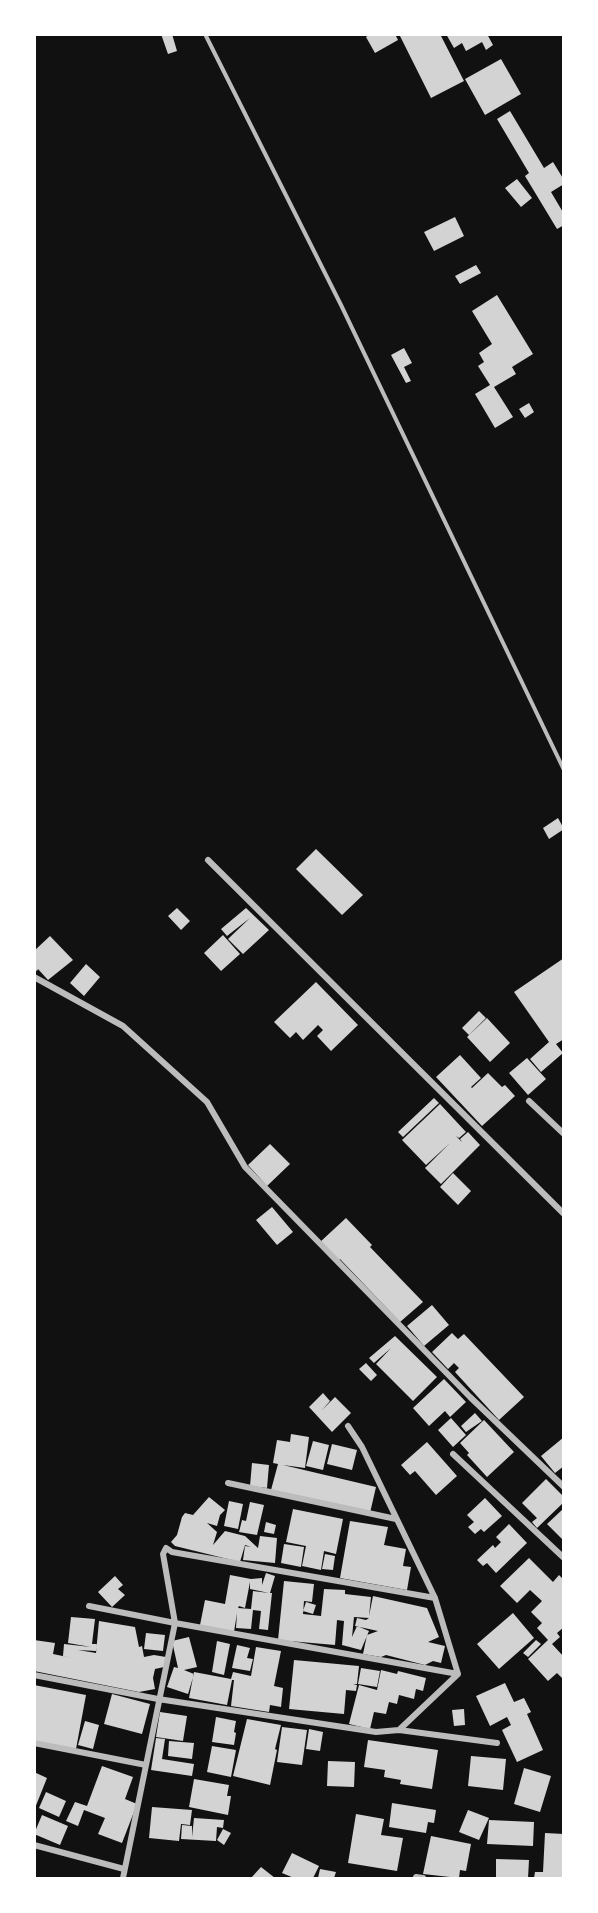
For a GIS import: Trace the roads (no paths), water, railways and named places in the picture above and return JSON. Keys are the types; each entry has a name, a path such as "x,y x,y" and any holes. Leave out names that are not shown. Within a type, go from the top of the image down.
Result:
{"street":[{"path":"208,861 564,1214"},
{"path":"34,977 123,1026 207,1102 245,1167 470,1397 564,1487"},
{"path":"529,1101 564,1134"},
{"path":"348,1426 362,1446 435,1598 458,1674"},
{"path":"453,1454 564,1558"},
{"path":"228,1483 396,1519"},
{"path":"123,1878 175,1623 163,1554 166,1548 172,1551 435,1598"},
{"path":"89,1606 458,1674"},
{"path":"399,1730 458,1674"},
{"path":"34,1675 158,1700 376,1732 399,1730 497,1743"},
{"path":"34,1743 146,1765"},
{"path":"34,1845 124,1869"}],"lane":[{"path":"205,34 341,305 564,770"}]}
